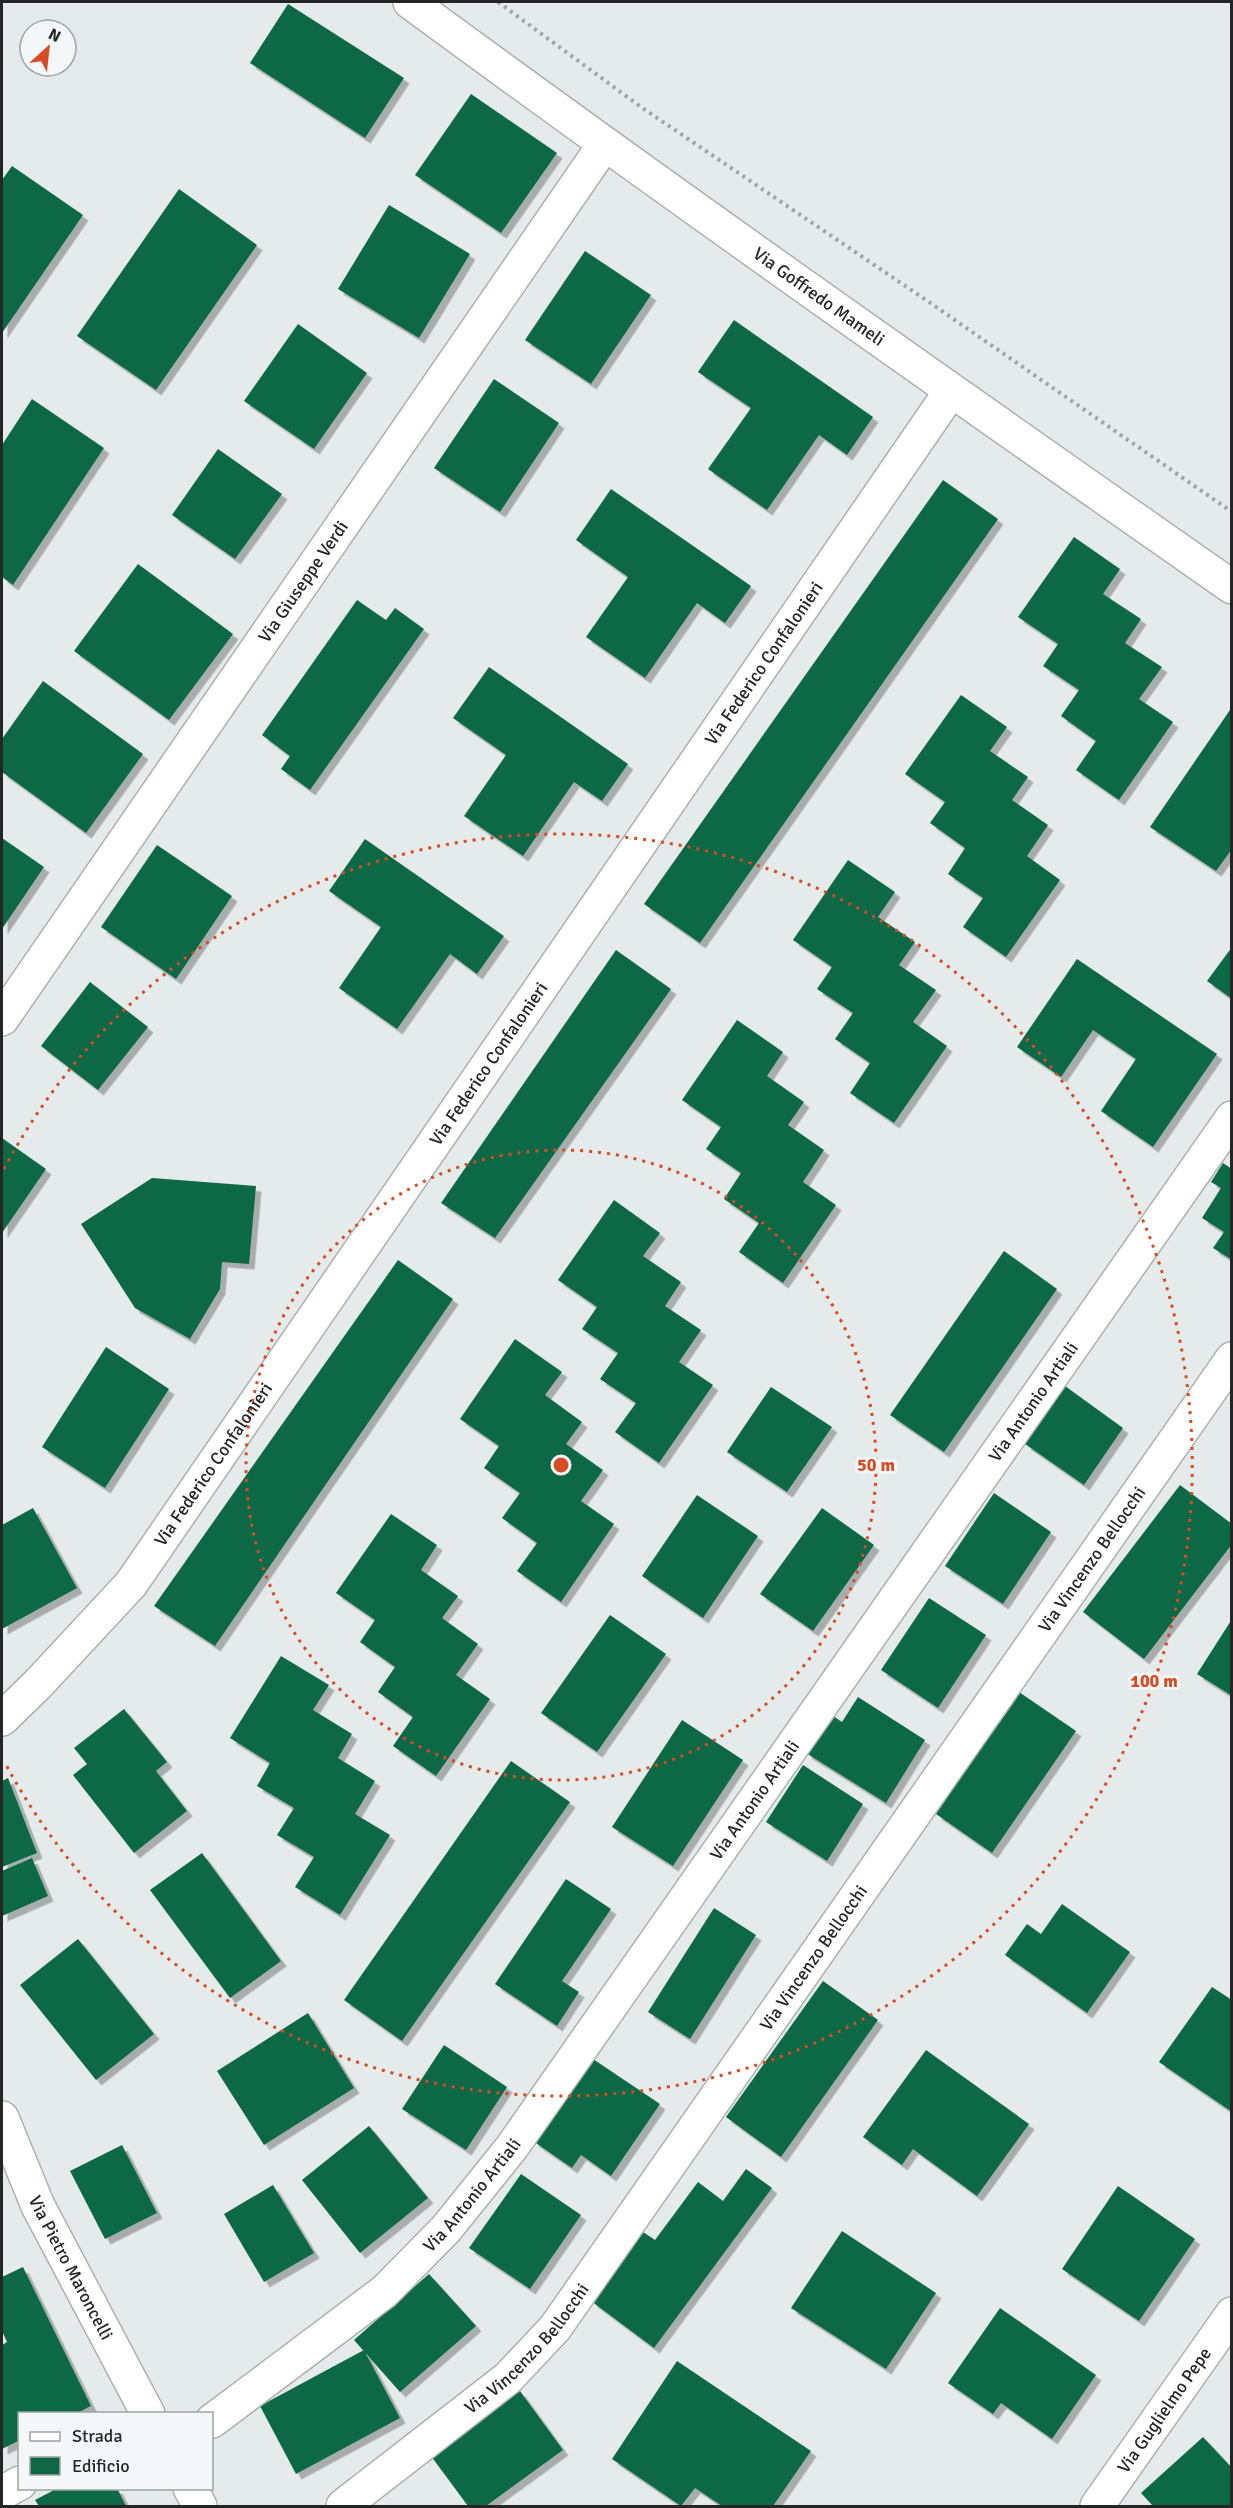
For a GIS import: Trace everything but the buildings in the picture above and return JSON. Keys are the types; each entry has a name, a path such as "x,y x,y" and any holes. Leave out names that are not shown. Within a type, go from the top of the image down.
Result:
{"street":[{"name":"Via Goffredo Mameli","path":"410,2 604,145 951,391 1232,586"},
{"name":"Via Giuseppe Verdi","path":"2,1019 604,145"},
{"name":"Via Federico Confalonieri","path":"2,1719 38,1684 131,1584 951,391"},
{"name":"Via Antonio Artiali","path":"213,2420 384,2291 446,2229 512,2146 1232,1118"},
{"name":"Via Vincenzo Bellocchi","path":"343,2506 508,2378 555,2328 1232,1359"},
{"name":"Via Pietro Maroncelli","path":"2,2118 38,2206 147,2412"},
{"name":"Via Guglielmo Pepe","path":"1096,2506 1232,2314"},
{"path":"2,2493 18,2484"},
{"path":"190,2490 200,2506"}],"path":[{"path":"498,2 641,106 1232,512"}]}
